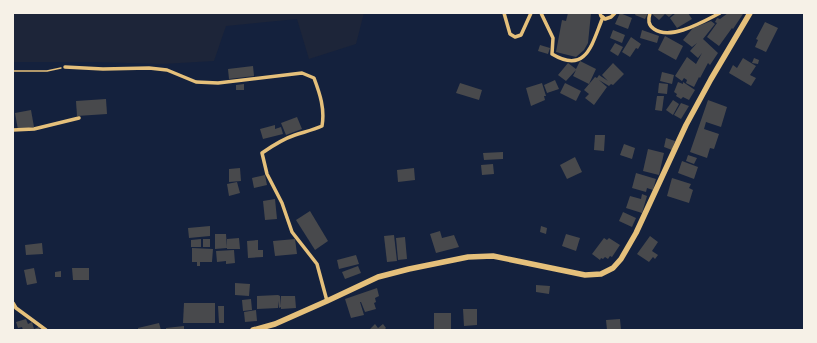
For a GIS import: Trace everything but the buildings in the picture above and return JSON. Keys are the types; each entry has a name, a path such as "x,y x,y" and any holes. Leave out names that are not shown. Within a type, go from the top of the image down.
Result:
{"main road":[{"path":"253,330 275,324 378,277 468,257 494,256 585,275 601,274 613,268 621,259 636,233 686,125 750,13"}],"street":[{"path":"504,13 510,34 515,37 521,34 531,13"},
{"path":"541,13 553,38 552,54 563,60 575,62 583,57 590,48 603,17"},
{"path":"600,13 605,19 611,17 615,13"},
{"path":"650,13 648,21 650,27 657,32 666,33 676,32 691,27 720,13"},
{"path":"65,67 103,69 149,68 167,70 196,82 218,83 302,73 314,78 324,114 322,126 296,135 262,153 267,174 282,203 292,232 317,264 327,301"},
{"path":"13,130 40,128 79,118"},
{"path":"13,303 16,308 46,330"}],"path":[{"path":"13,71 47,71 65,67"}],"shaded area":[{"path":"13,13 364,13 356,44 309,59 297,19 226,26 214,61 163,64 13,62"}]}
